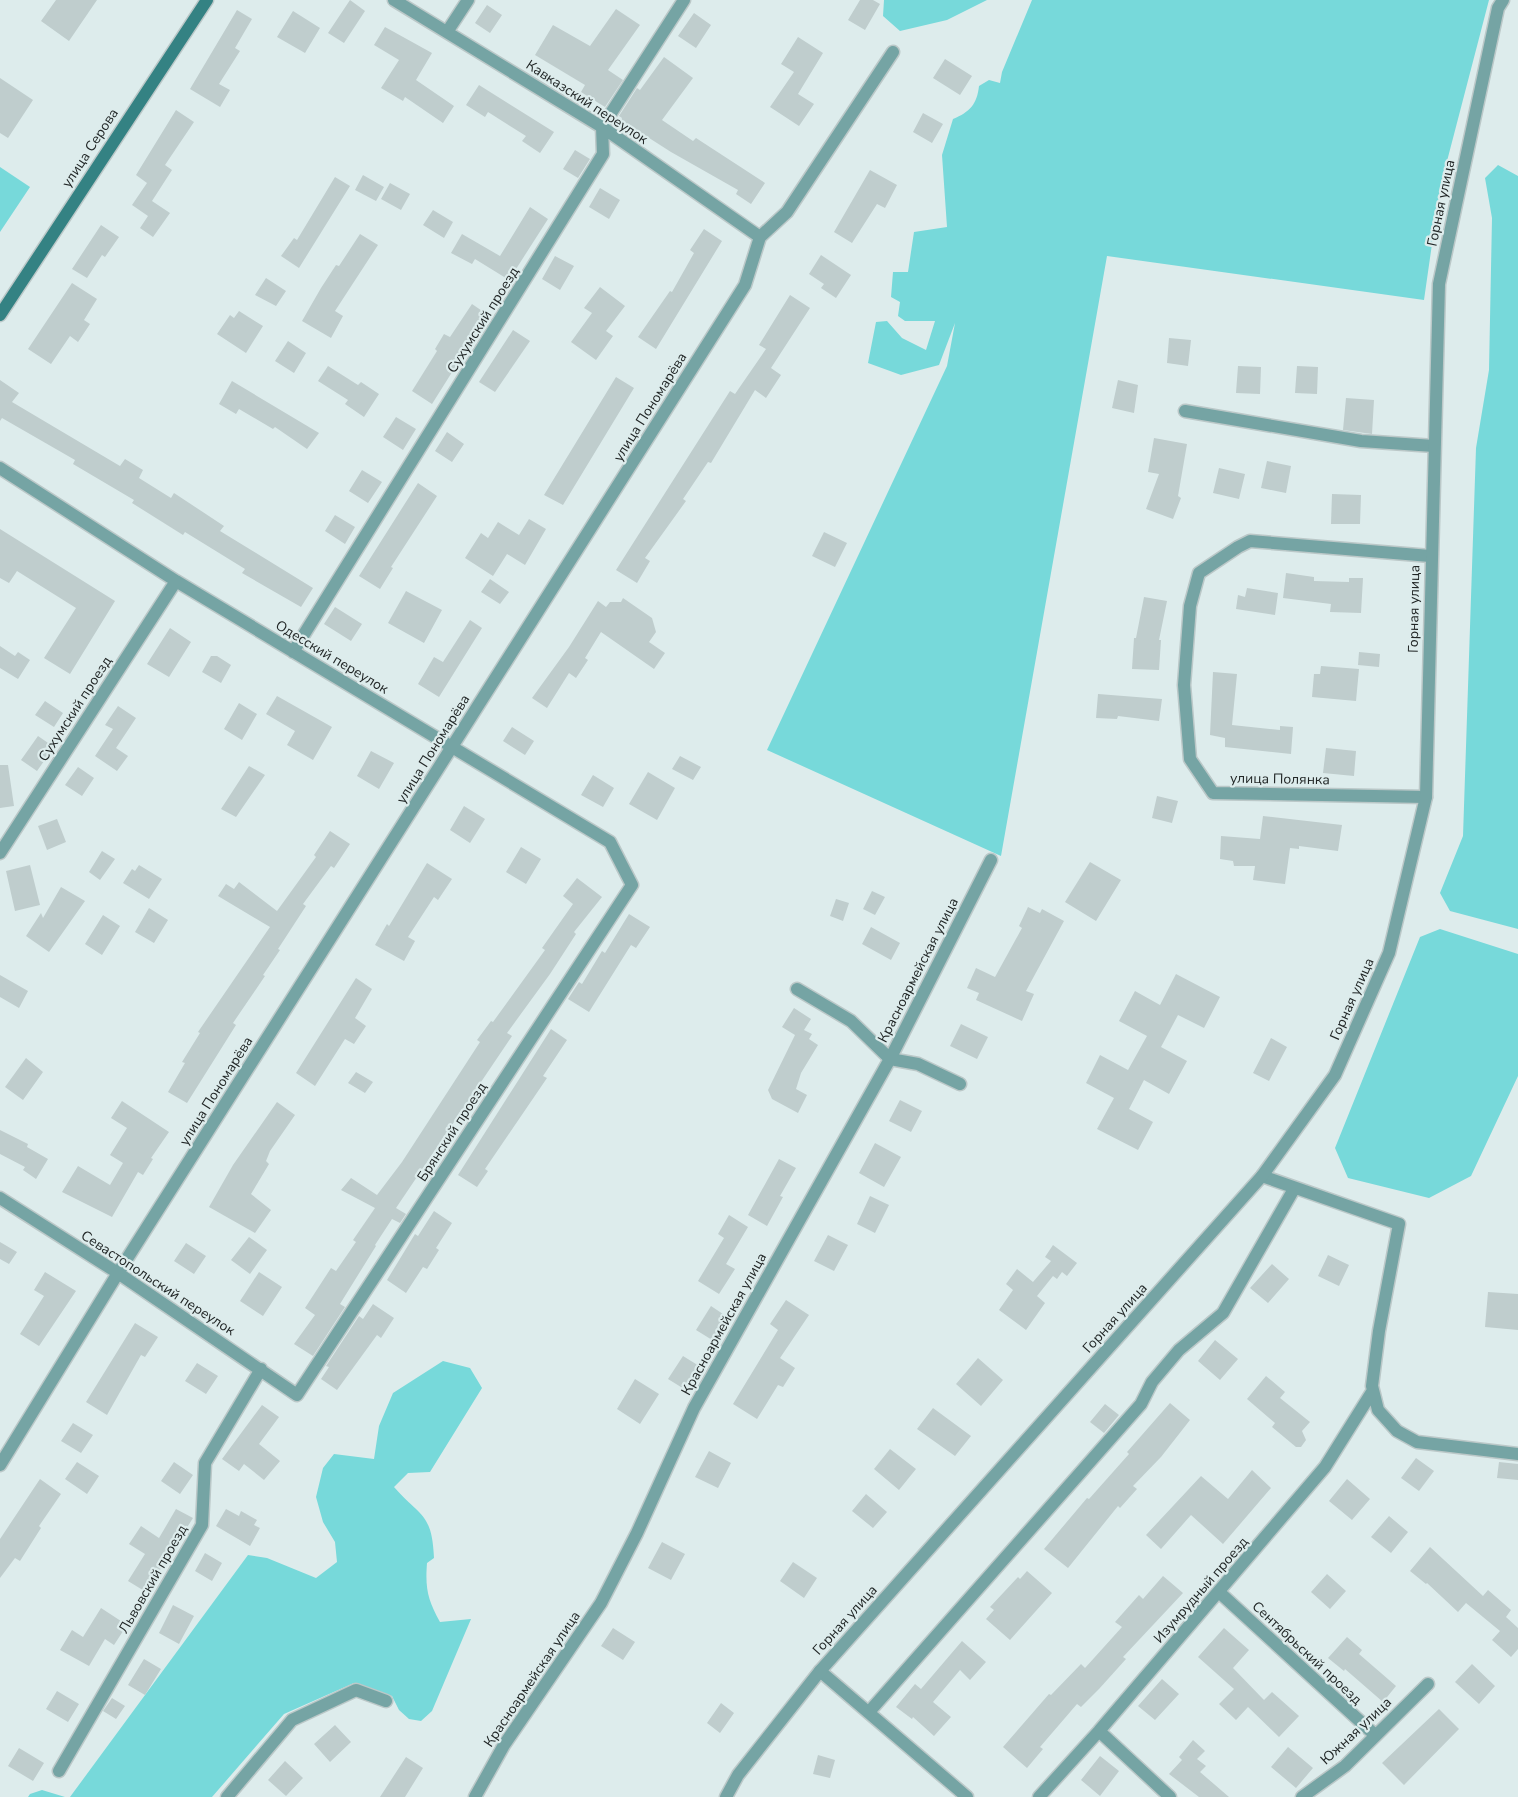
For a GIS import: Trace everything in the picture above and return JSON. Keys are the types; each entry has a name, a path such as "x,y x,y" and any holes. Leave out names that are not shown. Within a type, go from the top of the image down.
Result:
{"main road":[{"name":"улица Серова","path":"0,314 207,0"}],"street":[{"name":"Кавказский переулок","path":"394,0 602,127 760,237"},
{"path":"447,32 468,0"},
{"path":"602,127 684,0"},
{"name":"Горная улица","path":"726,1797 738,1775 820,1672 1262,1176 1335,1075 1389,953 1426,797 1430,556 1439,284 1498,8 1503,0"},
{"name":"улица Пономарёва","path":"0,1465 118,1273 745,285 760,237 787,212 892,52"},
{"name":"Сухумский проезд","path":"293,652 603,154 602,127"},
{"path":"1186,411 1361,441 1434,446"},
{"name":"Одесский переулок","path":"0,468 176,581 610,842 632,885"},
{"name":"улица Полянка","path":"1426,797 1214,792 1190,759 1184,685 1190,606 1199,573 1238,547 1250,541 1430,556"},
{"name":"Сухумский проезд","path":"0,853 176,581"},
{"name":"Красноармейская улица","path":"474,1797 504,1745 602,1603 637,1533 694,1408 890,1059 991,860"},
{"name":"Брянский проезд","path":"297,1395 632,885"},
{"path":"797,989 851,1021 890,1059 918,1064 960,1084"},
{"path":"1262,1176 1294,1189 1399,1224 1379,1331 1372,1392 1378,1410 1396,1431 1417,1442 1518,1454"},
{"path":"869,1712 1141,1404 1152,1382 1180,1350 1223,1313 1294,1189"},
{"name":"Севастопольский переулок","path":"0,1198 118,1273 297,1395"},
{"name":"Львовский проезд","path":"59,1771 202,1525 205,1463 261,1370"},
{"name":"Изумрудный проезд","path":"1039,1797 1099,1731 1325,1467 1372,1392"},
{"name":"Сентябрьский проезд","path":"1219,1592 1375,1735"},
{"path":"820,1672 967,1797"},
{"name":"Южная улица","path":"1302,1797 1345,1766 1428,1684"},
{"path":"227,1797 292,1720 356,1690 386,1702"},
{"path":"1099,1731 1170,1797"}],"shaded area":[{"path":"884,0 987,0 947,20 900,31 883,16"},
{"path":"1032,0 1489,0 1440,188 1424,300 1107,256 1001,856 767,750 947,366 955,323 939,365 901,375 868,363 876,322 887,321 902,338 926,350 935,321 905,321 898,316 900,302 891,297 893,272 908,272 914,232 947,227 942,155 953,119 972,107 979,86 989,80 1000,83 1002,72"},
{"path":"1498,165 1518,176 1518,929 1450,911 1440,893 1463,836 1476,448 1489,370 1492,218 1485,178"},
{"path":"0,167 30,187 0,232"},
{"path":"1440,929 1518,954 1518,1076 1471,1176 1429,1198 1348,1178 1335,1148 1420,937"},
{"path":"443,1361 470,1368 482,1388 430,1472 408,1473 394,1487 423,1516 431,1532 434,1558 427,1563 426,1580 430,1601 440,1622 471,1619 432,1711 421,1721 409,1719 399,1710 392,1696 354,1683 284,1714 212,1797 70,1797 248,1555 267,1558 316,1578 337,1562 335,1542 323,1522 316,1497 323,1468 334,1454 374,1459 379,1426 393,1393"},
{"path":"42,1790 65,1797 28,1797 30,1794"}],"building":[{"path":"56,0 97,0 69,41 41,21"},
{"path":"350,0 365,11 344,43 328,33"},
{"path":"860,0 873,0 880,4 865,30 848,20"},
{"path":"487,5 502,15 490,33 475,23"},
{"path":"616,9 640,25 608,70 623,80 605,107 581,92 585,85 535,55 553,25 590,46"},
{"path":"237,10 252,19 235,48 240,51 219,84 230,90 220,107 190,89"},
{"path":"293,11 320,28 305,53 277,37"},
{"path":"694,13 711,25 696,48 678,36"},
{"path":"385,27 432,53 416,80 454,106 443,123 405,97 403,101 381,88 399,60 374,45"},
{"path":"798,37 823,53 798,94 814,104 799,126 770,107 794,72 781,64"},
{"path":"664,57 693,78 662,120 693,141 696,138 765,183 751,204 736,194 738,190 671,152 621,120 622,118 619,116 637,88 640,90"},
{"path":"945,59 972,76 960,95 933,78"},
{"path":"0,78 33,100 8,138 0,133"},
{"path":"479,85 554,132 540,153 522,141 526,136 488,112 485,117 466,105"},
{"path":"176,110 194,122 165,165 172,170 152,201 170,213 153,237 140,228 148,216 132,205 147,183 136,175"},
{"path":"923,113 943,124 932,143 913,132"},
{"path":"575,150 590,159 578,178 563,169"},
{"path":"870,170 897,185 885,208 877,204 852,243 834,232"},
{"path":"363,175 384,187 376,201 355,190"},
{"path":"335,177 350,186 299,268 281,256 294,238 297,240"},
{"path":"390,183 410,194 401,210 381,199"},
{"path":"600,188 620,200 609,219 589,207"},
{"path":"530,207 548,219 509,280 475,259 472,264 451,253 462,234 500,256"},
{"path":"433,210 453,222 444,238 423,225"},
{"path":"101,225 119,237 105,257 102,255 87,278 72,269"},
{"path":"704,229 722,241 656,349 638,337 670,291 672,292 694,253 690,250"},
{"path":"360,234 378,245 335,311 343,316 331,338 302,321 336,265 339,266"},
{"path":"821,255 851,275 836,298 821,288 824,284 809,274"},
{"path":"555,256 574,266 560,290 542,279"},
{"path":"266,278 286,291 276,306 255,295"},
{"path":"72,283 97,299 84,320 90,324 78,342 70,336 51,364 28,349"},
{"path":"600,287 625,306 606,331 613,336 596,360 571,342 592,313 584,308"},
{"path":"790,295 810,308 771,368 781,375 766,398 755,390 711,463 708,462 683,499 686,501 645,558 650,561 637,583 616,570 730,391 735,394 766,349 759,345"},
{"path":"472,304 488,315 432,404 412,391 437,351 435,349 444,334 450,337"},
{"path":"239,311 263,326 246,353 217,334 230,315 234,318"},
{"path":"513,330 530,341 495,392 479,382"},
{"path":"1169,338 1191,340 1188,366 1167,363"},
{"path":"288,341 306,353 294,373 275,361"},
{"path":"328,366 358,385 361,382 379,394 364,417 345,404 348,400 318,381"},
{"path":"1238,366 1261,367 1260,394 1236,393"},
{"path":"1297,366 1318,367 1317,394 1295,393"},
{"path":"616,377 634,388 563,505 544,495"},
{"path":"0,380 19,393 12,402 120,466 125,459 143,470 139,478 171,498 174,493 224,526 220,531 313,588 301,607 242,573 245,569 185,532 183,535 132,503 134,500 73,464 75,460 2,418 0,421"},
{"path":"1118,380 1138,385 1134,413 1112,408"},
{"path":"232,381 319,433 307,449 275,427 273,429 239,409 236,414 219,404"},
{"path":"1346,398 1374,400 1372,434 1343,430"},
{"path":"396,417 416,429 403,450 383,437"},
{"path":"447,432 464,444 452,462 435,451"},
{"path":"1154,438 1187,444 1178,496 1181,498 1173,519 1146,509 1159,474 1148,472"},
{"path":"1267,461 1291,466 1286,493 1261,488"},
{"path":"1219,468 1245,474 1239,499 1213,493"},
{"path":"362,470 382,482 368,503 349,491"},
{"path":"418,483 437,496 391,567 393,568 380,589 359,576"},
{"path":"1332,494 1361,495 1360,524 1331,524"},
{"path":"335,515 355,527 345,544 325,531"},
{"path":"529,519 546,529 525,565 507,554 493,576 465,558 481,533 488,538 498,522 519,535"},
{"path":"0,529 115,601 70,674 44,658 76,608 17,571 9,583 0,578"},
{"path":"824,532 847,543 835,567 812,556"},
{"path":"1286,573 1314,577 1314,581 1349,582 1349,578 1363,578 1361,613 1330,612 1331,604 1283,598"},
{"path":"490,579 509,592 500,604 481,592"},
{"path":"1247,588 1278,593 1275,615 1236,609 1238,595 1245,597"},
{"path":"406,591 442,610 424,643 388,623"},
{"path":"1144,597 1167,601 1159,640 1161,640 1159,670 1132,669 1134,638 1136,638"},
{"path":"623,598 652,618 656,632 649,642 665,653 654,669 601,632 585,658 588,660 576,678 569,673 547,708 532,698 569,647 598,601 606,607 610,602 621,602"},
{"path":"335,607 362,624 351,641 324,624"},
{"path":"470,620 482,628 439,697 418,684 434,657 443,662"},
{"path":"170,628 191,642 169,677 147,664"},
{"path":"0,646 15,656 18,652 30,660 18,679 0,668"},
{"path":"1359,652 1380,654 1379,667 1358,665"},
{"path":"211,656 217,656 231,665 221,683 202,672"},
{"path":"1321,666 1359,669 1356,701 1312,697 1314,674 1320,674"},
{"path":"1213,672 1237,674 1232,725 1280,730 1280,726 1293,727 1291,754 1225,747 1225,738 1210,735"},
{"path":"1098,694 1162,699 1159,721 1118,716 1117,719 1096,718"},
{"path":"277,696 332,727 313,760 287,745 295,731 266,714"},
{"path":"45,701 63,713 54,727 35,715"},
{"path":"239,703 257,714 242,740 224,729"},
{"path":"118,706 136,718 116,748 128,756 117,771 95,756 113,729 105,725"},
{"path":"512,727 534,741 525,755 503,741"},
{"path":"38,736 54,747 37,771 21,760"},
{"path":"1326,748 1356,751 1354,776 1323,773"},
{"path":"371,751 394,763 379,789 357,776"},
{"path":"680,756 701,767 693,780 672,769"},
{"path":"0,765 8,765 14,806 0,808"},
{"path":"249,766 265,775 236,817 221,809"},
{"path":"78,767 94,778 82,796 65,785"},
{"path":"648,772 675,788 657,820 629,804"},
{"path":"593,775 614,788 603,807 581,795"},
{"path":"1157,796 1178,801 1172,823 1152,818"},
{"path":"464,806 485,819 470,843 450,830"},
{"path":"1263,816 1342,825 1338,851 1299,846 1299,849 1290,848 1285,884 1253,880 1255,866 1234,866 1233,861 1220,859 1221,836 1260,839"},
{"path":"57,819 66,842 47,850 38,826"},
{"path":"330,831 350,844 334,868 331,866 303,904 306,906 278,949 280,950 263,975 265,976 233,1023 236,1025 187,1103 168,1092 185,1063 182,1062 200,1033 198,1032 270,927 218,896 226,884 234,889 239,882 277,911 316,857 314,855"},
{"path":"521,847 541,859 526,884 506,872"},
{"path":"102,851 115,859 100,880 89,872"},
{"path":"1090,862 1121,880 1096,921 1065,902"},
{"path":"427,863 452,879 438,900 434,897 408,937 415,941 404,961 375,945 387,924 389,926"},
{"path":"30,865 40,905 15,911 6,871"},
{"path":"139,865 162,879 149,899 123,883 132,869 135,871"},
{"path":"577,878 602,897 574,932 576,934 550,974 507,1033 512,1036 396,1208 406,1214 400,1223 392,1219 340,1304 345,1307 313,1356 294,1344 315,1315 305,1308 331,1268 336,1271 356,1242 353,1240 375,1208 341,1190 351,1178 377,1195 402,1162 480,1042 477,1040 491,1021 493,1022 545,950 542,948 573,904 563,896"},
{"path":"61,887 85,901 49,952 26,936 41,913 43,918"},
{"path":"872,891 885,897 875,915 863,909"},
{"path":"836,899 849,903 843,921 830,916"},
{"path":"1028,907 1040,913 1042,909 1064,921 1026,991 1034,994 1022,1021 976,1000 979,993 967,988 976,968 995,977 1022,928 1019,926"},
{"path":"149,908 168,920 154,943 135,932"},
{"path":"629,914 650,927 636,948 631,945 589,1012 568,999 579,982 582,984 602,951 605,953"},
{"path":"103,915 120,926 102,955 85,944"},
{"path":"871,927 900,943 891,960 862,944"},
{"path":"1176,974 1220,997 1204,1028 1178,1015 1161,1047 1187,1061 1169,1094 1144,1080 1129,1109 1153,1122 1138,1150 1097,1129 1114,1098 1086,1083 1100,1055 1128,1070 1147,1036 1119,1021 1135,991 1160,1005"},
{"path":"0,975 28,991 19,1008 0,997"},
{"path":"356,978 372,989 355,1018 366,1026 354,1044 345,1039 315,1086 296,1073"},
{"path":"794,1008 811,1019 804,1030 812,1034 809,1039 818,1045 801,1073 796,1089 807,1095 798,1113 772,1099 768,1090 795,1035 782,1027"},
{"path":"961,1024 988,1037 977,1059 950,1046"},
{"path":"551,1029 567,1040 543,1076 547,1078 485,1169 488,1171 477,1187 458,1175"},
{"path":"1271,1038 1287,1047 1269,1081 1253,1073"},
{"path":"26,1058 43,1072 23,1100 5,1087"},
{"path":"356,1072 373,1082 365,1093 348,1083"},
{"path":"900,1100 922,1111 911,1132 889,1121"},
{"path":"122,1101 169,1132 151,1158 153,1159 143,1175 138,1172 112,1217 62,1192 78,1166 110,1185 123,1163 110,1155 127,1128 111,1118"},
{"path":"277,1102 295,1115 270,1151 266,1161 269,1164 251,1194 271,1210 255,1233 209,1207 233,1165"},
{"path":"0,1130 28,1144 27,1147 48,1159 36,1179 23,1170 25,1167 0,1154"},
{"path":"875,1143 901,1157 884,1187 859,1173"},
{"path":"779,1159 796,1168 780,1196 783,1197 767,1226 748,1215"},
{"path":"870,1196 889,1205 875,1233 857,1224"},
{"path":"434,1211 452,1223 436,1248 439,1250 427,1269 423,1267 406,1293 387,1280 415,1234 418,1236"},
{"path":"729,1215 748,1227 726,1264 735,1269 719,1294 698,1281 724,1238 718,1234"},
{"path":"828,1235 848,1245 834,1271 814,1261"},
{"path":"249,1237 267,1250 250,1274 231,1260"},
{"path":"0,1242 17,1252 9,1264 0,1259"},
{"path":"186,1243 206,1256 194,1274 174,1261"},
{"path":"1053,1245 1077,1263 1067,1276 1062,1272 1057,1279 1053,1276 1037,1296 1045,1303 1026,1330 999,1310 1013,1290 1006,1284 1017,1269 1033,1282 1051,1261 1045,1257"},
{"path":"1328,1255 1349,1265 1339,1286 1318,1276"},
{"path":"1272,1264 1289,1279 1268,1303 1250,1288"},
{"path":"45,1272 76,1291 39,1346 20,1334 44,1296 34,1290"},
{"path":"259,1272 282,1287 263,1316 240,1301"},
{"path":"1488,1292 1518,1294 1518,1330 1485,1327"},
{"path":"786,1300 809,1315 780,1358 795,1368 783,1387 778,1385 757,1419 733,1404 778,1330 770,1324"},
{"path":"373,1304 394,1318 381,1338 377,1335 337,1390 321,1379 329,1367 326,1366 359,1316 363,1319"},
{"path":"711,1306 732,1320 717,1343 696,1330"},
{"path":"135,1323 158,1337 145,1357 141,1355 107,1415 86,1402"},
{"path":"1215,1340 1238,1359 1220,1380 1198,1361"},
{"path":"683,1356 704,1369 689,1392 668,1379"},
{"path":"978,1358 1003,1380 981,1406 956,1384"},
{"path":"197,1363 218,1376 206,1394 185,1381"},
{"path":"1266,1376 1285,1392 1280,1398 1310,1422 1302,1431 1306,1440 1301,1447 1296,1447 1272,1427 1275,1423 1247,1399"},
{"path":"635,1379 659,1394 640,1424 617,1409"},
{"path":"1170,1403 1190,1420 1161,1457 1133,1486 1137,1489 1120,1508 1118,1506 1068,1568 1044,1549 1087,1498 1089,1499 1129,1454 1127,1452"},
{"path":"1105,1404 1119,1415 1104,1433 1090,1422"},
{"path":"262,1405 279,1417 259,1444 280,1461 264,1480 244,1464 239,1471 222,1459"},
{"path":"933,1408 971,1436 955,1456 917,1429"},
{"path":"73,1423 93,1435 81,1453 61,1441"},
{"path":"890,1449 916,1469 899,1490 874,1469"},
{"path":"709,1451 731,1463 718,1488 695,1477"},
{"path":"1416,1458 1434,1471 1419,1491 1401,1478"},
{"path":"77,1462 99,1476 87,1494 65,1479"},
{"path":"174,1462 193,1475 180,1494 161,1481"},
{"path":"1499,1462 1518,1464 1518,1480 1497,1478"},
{"path":"1252,1470 1271,1488 1223,1544 1191,1515 1161,1549 1146,1535 1201,1476 1228,1499"},
{"path":"40,1479 61,1494 39,1526 41,1528 20,1561 15,1558 0,1578 0,1539"},
{"path":"1347,1479 1370,1499 1352,1520 1329,1501"},
{"path":"866,1494 887,1512 873,1528 852,1511"},
{"path":"176,1509 193,1518 146,1592 128,1581 145,1554 129,1544 141,1526 159,1538"},
{"path":"226,1509 239,1516 241,1511 257,1520 254,1525 260,1528 250,1546 216,1526"},
{"path":"1389,1516 1408,1532 1391,1553 1371,1537"},
{"path":"662,1542 685,1554 671,1580 648,1568"},
{"path":"1430,1547 1483,1596 1488,1590 1511,1610 1506,1617 1518,1628 1518,1649 1511,1657 1492,1640 1500,1631 1466,1603 1458,1612 1427,1583 1410,1571"},
{"path":"205,1553 222,1563 212,1581 195,1571"},
{"path":"793,1562 817,1578 804,1598 780,1581"},
{"path":"1027,1571 1052,1593 1010,1640 986,1619 994,1610 990,1607 1018,1577 1020,1579"},
{"path":"1327,1574 1346,1591 1330,1609 1311,1592"},
{"path":"1163,1576 1183,1593 1123,1657 1126,1659 1099,1689 1081,1707 1077,1704 1040,1747 1043,1749 1027,1768 1003,1747 1049,1694 1051,1695 1081,1664 1085,1668 1122,1627 1115,1622 1139,1595 1143,1599"},
{"path":"173,1605 194,1616 179,1644 159,1633"},
{"path":"101,1608 127,1625 114,1645 105,1639 89,1666 60,1650 72,1630 83,1637"},
{"path":"613,1628 635,1642 623,1660 601,1646"},
{"path":"1224,1628 1249,1650 1233,1668 1264,1700 1272,1692 1299,1716 1279,1737 1248,1707 1236,1720 1219,1704 1234,1689 1198,1657"},
{"path":"1347,1637 1362,1650 1359,1654 1396,1686 1383,1702 1345,1669 1344,1671 1328,1658"},
{"path":"962,1641 986,1662 970,1680 960,1670 933,1702 951,1717 934,1736 913,1717 912,1719 896,1707 915,1684 921,1689"},
{"path":"144,1659 161,1669 145,1695 128,1685"},
{"path":"1472,1664 1495,1686 1479,1704 1455,1682"},
{"path":"1162,1679 1179,1694 1155,1720 1138,1706"},
{"path":"57,1691 79,1704 68,1722 46,1709"},
{"path":"112,1698 125,1706 116,1719 103,1711"},
{"path":"721,1703 734,1713 720,1733 707,1723"},
{"path":"1439,1709 1459,1729 1404,1785 1382,1763"},
{"path":"335,1725 351,1742 330,1762 314,1744"},
{"path":"1193,1740 1205,1751 1197,1759 1206,1766 1200,1772 1229,1797 1199,1797 1169,1774 1182,1760 1179,1757"},
{"path":"1288,1747 1313,1768 1296,1788 1271,1767"},
{"path":"19,1748 44,1763 33,1781 8,1766"},
{"path":"818,1755 835,1760 830,1778 813,1774"},
{"path":"1100,1756 1119,1771 1100,1796 1081,1780"},
{"path":"406,1757 423,1768 405,1797 380,1797"},
{"path":"285,1761 303,1778 286,1796 268,1780"}]}
